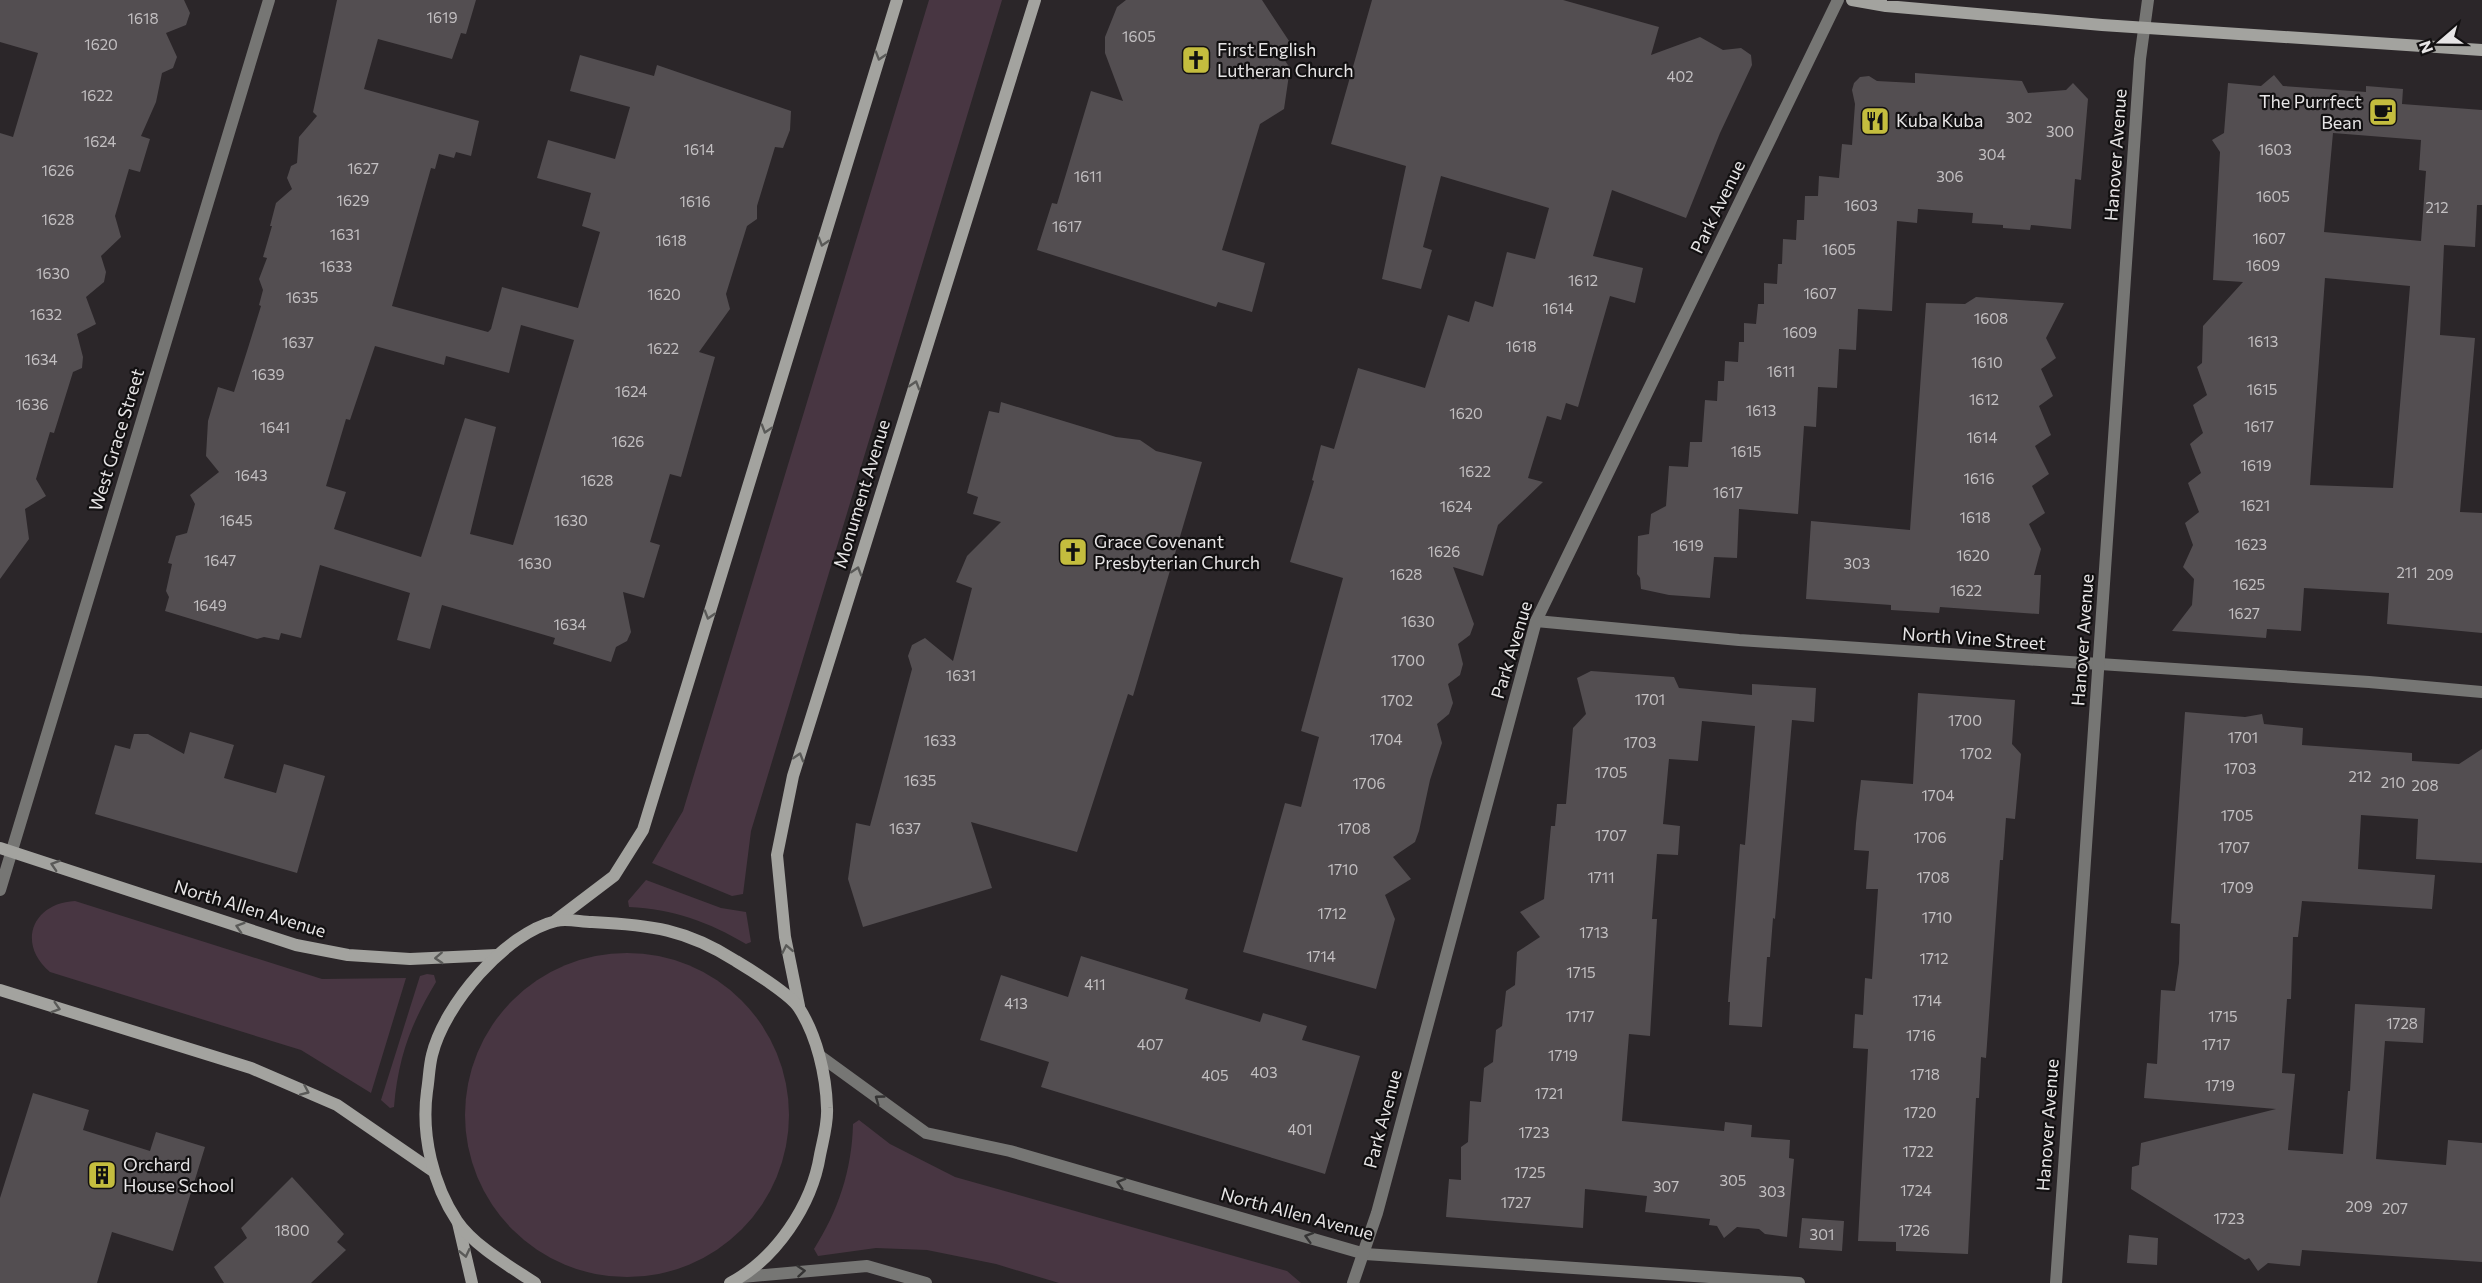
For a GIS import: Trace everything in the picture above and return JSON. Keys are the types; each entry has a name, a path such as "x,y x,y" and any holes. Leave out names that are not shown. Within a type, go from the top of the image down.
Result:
{"street":[{"name":"West Grace Street","path":"0,890 6,850 268,0"},
{"path":"472,1283 458,1223 433,1171 424,1112 432,1053 458,999 497,955 525,935 556,920 614,876 643,830 897,0"},
{"name":"Monument Avenue","path":"730,1283 742,1276 783,1239 816,1178 828,1110 820,1056 799,1006 785,937 777,855 793,776 1035,0"},
{"name":"Park Avenue","path":"1353,1283 1365,1254 1536,621 1838,0"},
{"path":"1852,0 1886,6 2144,28 2482,50"},
{"name":"Hanover Avenue","path":"2056,1283 2144,28 2148,0"},
{"name":"North Vine Street","path":"1536,621 1738,640 2099,666 2369,682 2482,692"},
{"name":"North Allen Avenue","path":"6,850 296,945 348,955 410,959 497,955"},
{"path":"556,920 635,924 673,930 716,948 753,971 799,1006"},
{"path":"0,990 251,1068 337,1105 433,1171"},
{"name":"North Allen Avenue","path":"820,1056 926,1133 1010,1151 1365,1254 1799,1283"},
{"path":"458,1223 496,1258 535,1283"},
{"path":"742,1276 867,1266 926,1283"}],"shaded area":[{"path":"929,0 1002,0 751,831 743,894 732,896 652,863 683,811"},
{"path":"646,880 721,908 746,912 751,942 746,944 718,929 690,918 645,908 629,907 628,901"},
{"path":"75,901 322,979 406,978 371,1093 301,1050 50,972 40,961 34,949 32,937 34,926 49,909 60,903"},
{"path":"611,953 643,953 674,960 704,972 742,1000 762,1025 777,1053 786,1083 789,1115 786,1147 777,1177 762,1205 742,1230 717,1250 689,1265 643,1277 611,1277 580,1270 550,1258 512,1230 502,1218 484,1192 472,1162 465,1131 465,1099 472,1068 484,1038 512,1000 524,990 550,972 580,960"},
{"path":"434,975 436,982 419,1012 407,1042 402,1057 394,1107 390,1108 381,1100 420,976"},
{"path":"859,1120 890,1144 955,1177 1287,1271 1301,1283 1059,1283 996,1264 927,1250 876,1248 818,1256 814,1249 837,1205 847,1174 853,1124"}],"building":[{"path":"0,0 184,0 190,13 186,25 166,33 177,57 173,68 162,73 156,102 141,136 150,139 140,172 129,169 115,216 121,237 101,256 106,272 104,282 86,297 96,324 77,334 83,357 82,368 73,372 54,433 50,432 36,479 46,496 25,509 29,539 0,579 0,133 13,137 38,53 0,42"},
{"path":"337,0 476,0 466,34 461,33 452,59 378,39 364,89 479,121 471,156 456,152 454,158 439,154 435,169 431,168 392,306 488,332 491,329 502,287 578,308 600,232 582,226 591,193 537,178 548,140 615,159 630,107 570,91 580,55 654,76 657,65 791,111 790,130 783,148 775,147 757,206 757,219 747,226 726,294 730,309 699,352 715,357 681,477 670,474 650,542 660,545 644,598 623,592 631,632 627,641 616,647 611,662 553,644 555,638 442,605 430,649 397,640 410,593 320,565 301,638 281,633 279,640 264,637 257,639 165,611 169,597 166,591 172,564 168,563 176,536 187,533 195,504 190,495 219,472 206,456 208,421 218,387 234,392 261,306 259,305 263,290 259,279 267,258 263,257 276,203 292,189 287,178 291,166 297,163 299,137 317,116 313,112","holes":["521,325 574,340 513,545 470,534 496,427 465,418 421,557 334,529 346,492 326,486 346,419 350,420 375,346 444,365 446,356 509,373"]},
{"path":"1126,0 1262,0 1291,44 1279,52 1290,68 1284,109 1260,124 1222,250 1265,263 1252,312 1218,302 1216,307 1037,250 1052,203 1057,204 1091,91 1123,101 1105,53 1105,37 1117,7"},
{"path":"1372,0 1563,0 1659,27 1651,55 1700,37 1723,50 1741,48 1751,55 1752,65 1720,133 1686,218 1612,190 1593,256 1643,268 1635,303 1610,296 1578,407 1566,403 1561,420 1547,416 1528,478 1543,482 1498,525 1483,576 1453,567 1474,624 1470,635 1458,644 1463,664 1460,675 1448,684 1453,703 1449,714 1437,724 1442,743 1430,780 1419,831 1415,842 1393,857 1411,879 1385,895 1395,919 1376,989 1243,952 1285,803 1301,807 1319,737 1301,731 1343,578 1290,562 1314,481 1312,480 1321,445 1334,449 1358,368 1425,388 1448,315 1469,322 1475,301 1493,307 1507,252 1535,259 1549,208 1441,176 1423,247 1432,250 1421,289 1382,279 1406,166 1331,144"},
{"path":"1915,73 2022,81 2028,93 2066,90 2073,83 2088,99 2081,180 2075,179 2071,229 2031,225 2030,230 2003,228 2003,225 1972,223 1973,213 1918,209 1917,223 1897,221 1892,311 1858,309 1856,350 1839,349 1837,388 1818,387 1816,427 1804,426 1798,514 1739,509 1737,558 1714,557 1710,598 1669,595 1641,589 1640,578 1637,574 1638,536 1649,534 1651,514 1666,506 1669,466 1688,467 1690,442 1702,442 1705,400 1717,401 1718,381 1724,381 1725,361 1738,362 1739,342 1744,342 1744,323 1756,324 1758,304 1764,304 1764,283 1777,284 1778,264 1782,264 1783,239 1796,240 1797,220 1804,220 1805,196 1818,196 1819,176 1839,178 1842,144 1852,145 1854,83 1860,77 1869,76 1877,81 1915,83"},
{"path":"2274,75 2283,86 2366,92 2366,86 2403,89 2402,104 2482,110 2482,205 2477,205 2475,247 2444,245 2440,335 2475,338 2460,512 2482,513 2482,633 2387,624 2389,593 2304,588 2301,631 2267,629 2266,638 2172,631 2192,605 2194,579 2183,567 2193,545 2185,523 2199,512 2188,483 2201,473 2190,444 2203,433 2193,405 2207,395 2197,367 2202,363 2203,326 2243,282 2213,280 2220,152 2212,140 2224,133 2228,83 2261,86","holes":["2333,133 2421,140 2419,170 2426,171 2421,241 2324,232","2325,278 2410,286 2393,488 2310,485"]},
{"path":"1976,297 2064,303 2046,338 2056,358 2041,369 2053,396 2039,406 2051,435 2035,446 2049,474 2032,486 2045,513 2029,524 2041,549 2034,575 2041,575 2039,614 1940,607 1939,613 1891,610 1891,605 1806,599 1811,521 1910,530 1926,303 1965,304"},
{"path":"1001,402 1116,437 1140,440 1156,451 1202,462 1133,696 1128,694 1077,852 971,822 992,888 863,927 848,879 856,823 870,826 912,669 908,656 912,645 925,638 953,661 972,588 956,582 967,556 1001,522 973,514 978,497 967,493 989,411 999,413"},
{"path":"1591,671 1674,677 1679,688 1752,695 1752,684 1816,688 1814,722 1792,720 1775,919 1773,918 1770,957 1767,957 1762,1027 1729,1025 1730,1002 1728,1002 1740,844 1745,845 1755,726 1702,721 1698,761 1669,759 1663,824 1680,826 1678,855 1657,854 1652,919 1657,919 1650,1036 1629,1034 1622,1121 1724,1131 1725,1122 1752,1125 1751,1137 1790,1140 1789,1158 1794,1159 1787,1237 1765,1234 1759,1229 1737,1227 1724,1238 1717,1226 1709,1225 1710,1219 1645,1212 1647,1196 1585,1189 1583,1228 1446,1217 1449,1179 1461,1180 1461,1147 1468,1142 1470,1101 1481,1102 1484,1068 1493,1062 1496,1030 1502,1026 1506,991 1515,985 1517,952 1540,937 1520,912 1544,899 1551,826 1555,826 1557,804 1566,804 1573,728 1586,714 1577,678"},
{"path":"1918,693 2015,700 2012,744 2021,754 2015,819 2006,818 2003,860 2000,860 1986,1058 1981,1057 1979,1098 1976,1098 1968,1254 1896,1251 1896,1242 1858,1241 1868,1049 1853,1048 1855,1014 1863,1015 1865,978 1872,979 1878,889 1866,889 1869,851 1854,850 1856,823 1861,780 1913,784"},
{"path":"2185,712 2245,717 2262,714 2264,724 2303,728 2302,745 2412,753 2412,761 2459,764 2482,749 2482,863 2416,859 2418,819 2361,815 2358,869 2435,875 2432,909 2302,901 2298,937 2293,937 2291,999 2287,999 2282,1073 2295,1074 2288,1150 2343,1154 2348,1091 2350,1091 2355,1004 2425,1008 2423,1043 2385,1041 2376,1159 2446,1165 2448,1140 2482,1143 2482,1262 2302,1250 2300,1266 2268,1263 2258,1271 2249,1258 2245,1260 2131,1189 2132,1167 2139,1165 2141,1143 2276,1109 2144,1098 2147,1063 2157,1064 2161,990 2175,991 2179,963 2180,924 2171,923"},
{"path":"190,732 234,745 224,778 276,793 284,764 325,776 297,873 95,814 115,745 130,749 134,734 148,734 184,754"},
{"path":"1081,956 1188,989 1185,999 1260,1022 1263,1013 1307,1026 1302,1040 1360,1056 1325,1174 1041,1087 1049,1062 980,1040 1001,975 1068,997"},
{"name":"Orchard House School","path":"33,1093 89,1110 83,1130 150,1151 156,1132 205,1147 173,1251 112,1232 97,1283 0,1283 0,1198"},
{"path":"292,1177 344,1234 337,1242 346,1250 311,1283 224,1283 214,1267 247,1238 241,1228"},
{"path":"1802,1218 1844,1221 1842,1251 1799,1248"},
{"path":"2129,1235 2158,1238 2157,1265 2127,1263"}],"place":[{"name":"First English Lutheran Church","path":"1196,60"},
{"name":"The Purrfect Bean","path":"2383,112"},
{"name":"Kuba Kuba","path":"1875,121"},
{"name":"Grace Covenant Presbyterian Church","path":"1073,552"},
{"name":"Orchard House School","path":"102,1175"}]}
